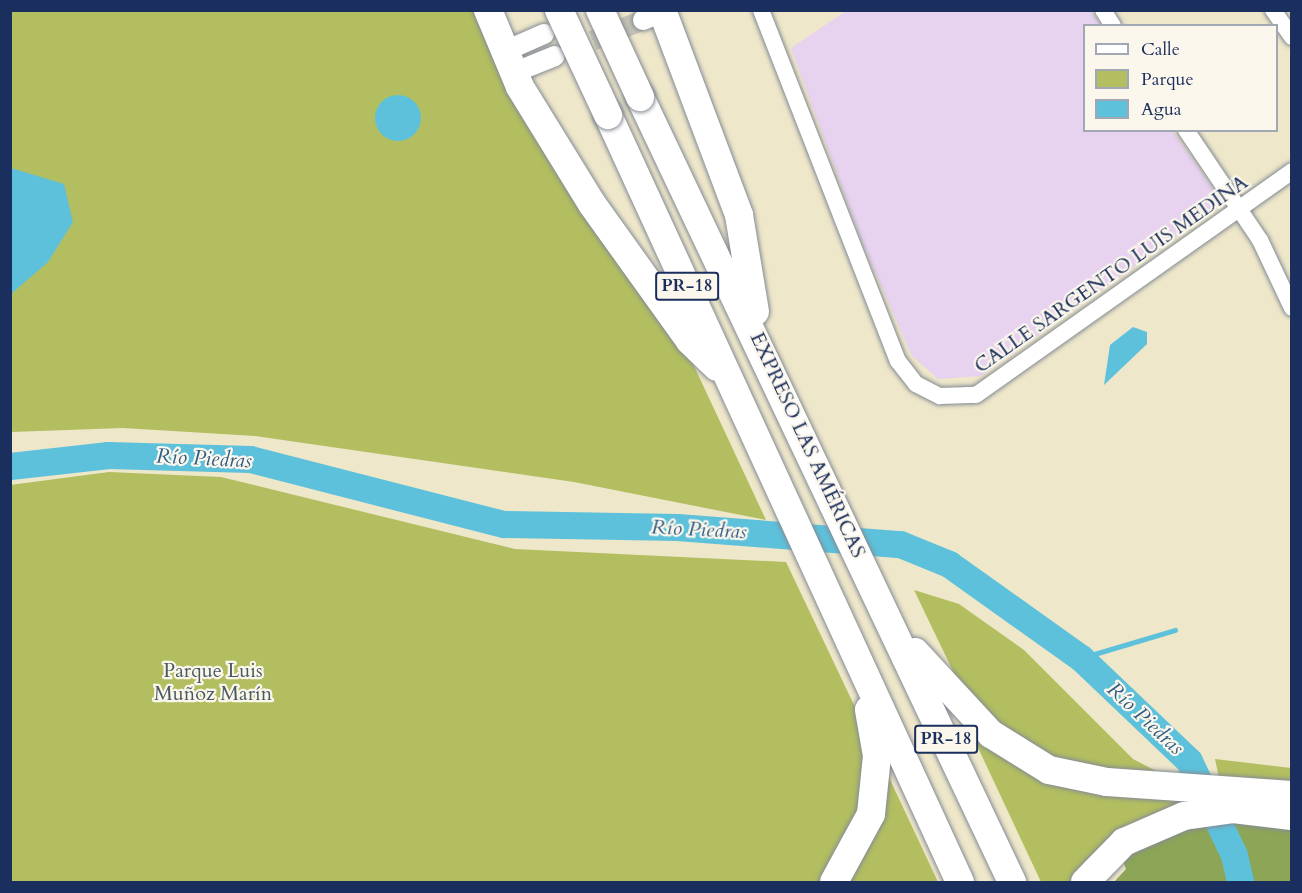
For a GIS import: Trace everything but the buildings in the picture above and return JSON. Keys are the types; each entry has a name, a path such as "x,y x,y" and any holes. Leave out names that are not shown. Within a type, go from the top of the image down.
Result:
{"highway":[{"path":"488,10 508,62 592,204 690,341 729,379"},
{"name":"EXPRESO LAS AMÉRICAS","path":"600,10 761,344 1012,882"},
{"path":"658,14 739,215 761,344"},
{"name":"PR-18","path":"551,22 608,115 960,882"},
{"path":"897,633 984,727 1021,757 1072,778 1150,785 1256,799 1292,816"},
{"path":"834,882 859,841 876,785 864,675"},
{"path":"1084,882 1124,842 1158,825 1256,799 1292,795"}],"street":[{"name":"CALLE SARGENTO LUIS MEDINA","path":"761,10 898,361 916,384 940,396 976,395 1292,171"},
{"path":"1102,10 1112,24"},
{"path":"1274,10 1292,37"},
{"path":"508,62 551,22"},
{"path":"508,62 555,57"},
{"path":"1187,132 1240,208 1292,308"}],"shaded area":[{"path":"846,11 1091,11 1100,24 1083,24 1083,132 1174,132 1223,203 981,376 938,379 912,356 862,242 791,48"}],"green space":[{"path":"10,11 482,11 680,336 766,520 574,482 255,436 123,428 11,432"},
{"name":"Parque Luis Muñoz Marín","path":"109,472 221,477 515,549 786,562 855,707 868,756 861,817 825,882 11,882 10,485"},
{"path":"914,590 959,604 1024,650 1133,759 1158,772 1074,767 1024,747 962,690"},
{"path":"966,722 992,744 1185,796 1189,804 1078,882 1041,882"},
{"path":"1215,759 1291,768 1291,785 1219,778"},
{"path":"885,769 938,882 845,882"},
{"path":"1227,820 1291,827 1291,882 1244,882"},
{"path":"1211,824 1227,848 1237,882 1114,882 1126,869 1121,856 1162,832"}],"water":[{"path":"398,95 407,96 415,101 420,109 420,127 415,135 407,140 398,141 389,140 381,135 376,127 375,118 376,109 381,101 389,96"},
{"path":"11,168 64,184 73,222 48,262 11,294"},
{"path":"1133,327 1147,332 1147,344 1104,385 1110,345"}],"waterway":[{"name":"Río Piedras","path":"10,466 108,455 250,459 504,524 677,527 900,544 949,564 1081,658 1189,761 1234,855 1240,882"},
{"path":"1081,658 1175,630"}],"tunnel":[{"path":"565,52 643,20"}]}
